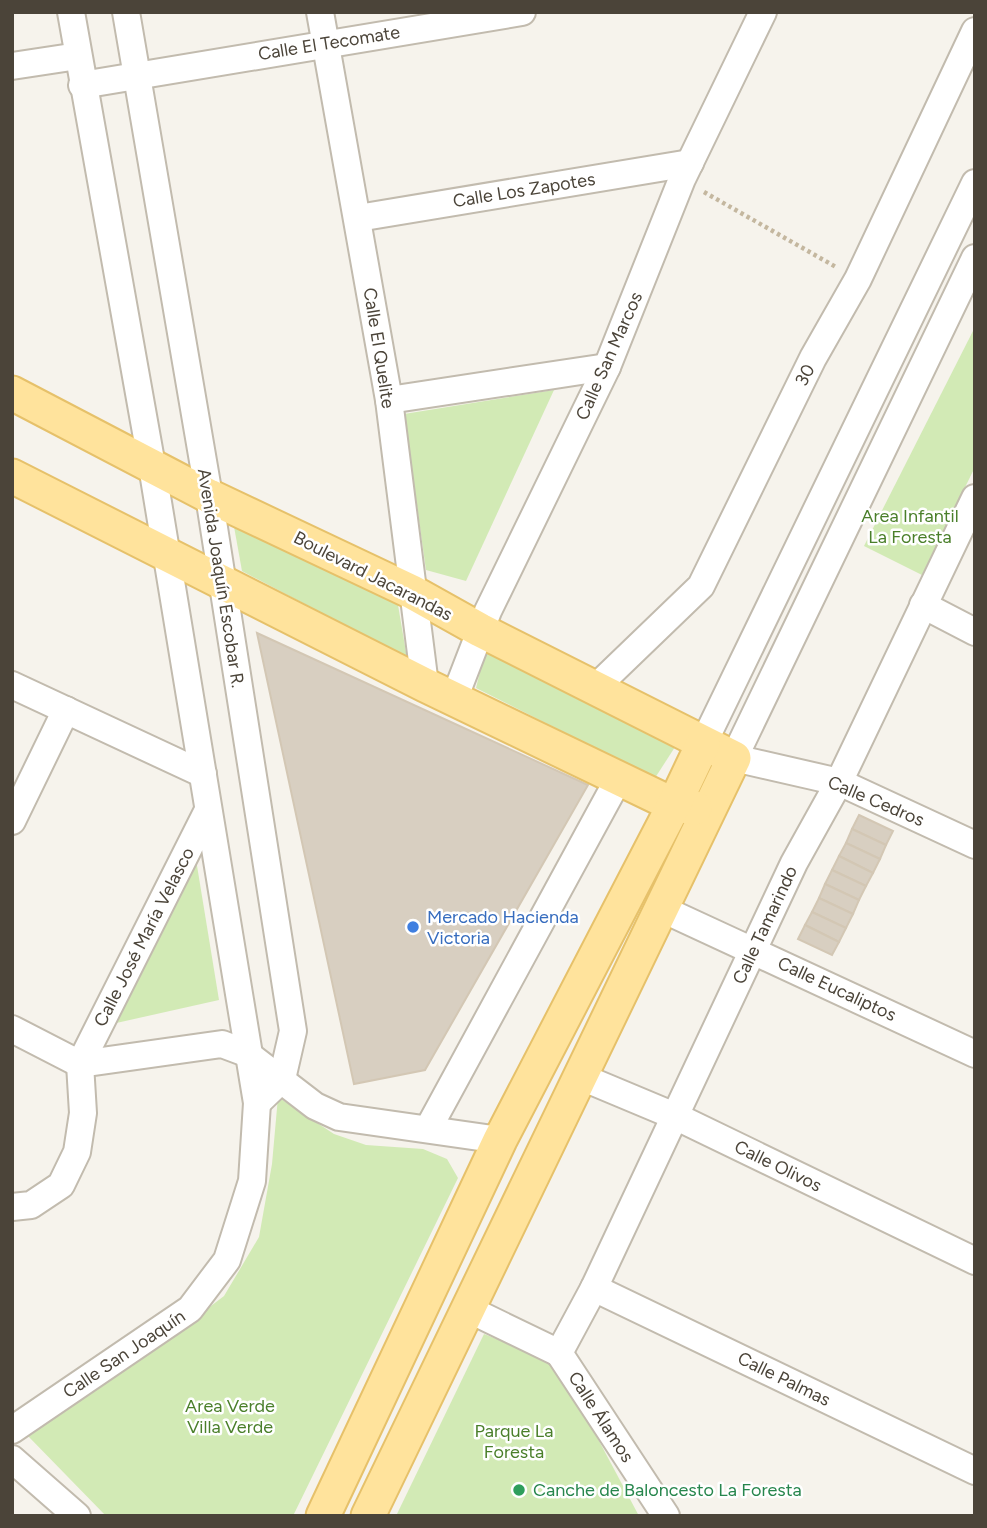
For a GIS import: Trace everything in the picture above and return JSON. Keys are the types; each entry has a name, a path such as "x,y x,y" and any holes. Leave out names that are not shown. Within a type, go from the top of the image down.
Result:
{"main road":[{"name":"Boulevard Jacarandas","path":"12,393 209,496 412,592 594,689 734,758"},
{"path":"12,476 440,692 674,805 708,810"},
{"path":"323,1516 500,1140 674,805 702,744"},
{"path":"368,1516 466,1308 734,758"}],"street":[{"path":"71,12 152,466 246,1052 257,1103"},
{"name":"Avenida Joaquín Escobar R.","path":"126,12 209,496 293,1031 282,1079"},
{"name":"Calle El Quelite","path":"320,12 388,400 412,592 440,692"},
{"name":"Calle El Tecomate","path":"135,76 522,12"},
{"name":"Calle San Marcos","path":"440,692 480,630 607,367 686,171 763,12"},
{"name":"30","path":"594,689 701,586 813,358 858,279 975,31"},
{"path":"12,66 78,55"},
{"path":"82,85 135,76"},
{"name":"Calle Los Zapotes","path":"358,218 686,171"},
{"path":"702,744 975,183"},
{"path":"734,758 975,258"},
{"path":"388,400 607,367"},
{"name":"Calle Tamarindo","path":"559,1353 594,1288 677,1116 794,863 839,782 975,498"},
{"path":"923,605 975,632"},
{"path":"12,685 203,774"},
{"path":"12,821 66,710"},
{"name":"Calle Cedros","path":"734,758 839,782 975,845"},
{"path":"428,1129 619,778"},
{"name":"Calle José María Velasco","path":"80,1064 208,810"},
{"name":"Calle Eucaliptos","path":"660,908 975,1054"},
{"path":"12,1029 80,1064 222,1044 246,1052 314,1106 339,1117 500,1140"},
{"path":"12,1207 31,1205 61,1185 77,1152 83,1113 80,1064"},
{"name":"Calle Olivos","path":"579,1076 677,1116 975,1261"},
{"path":"257,1103 282,1079"},
{"name":"Calle San Joaquín","path":"12,1430 190,1309 227,1260 252,1181 257,1103"},
{"name":"Calle Palmas","path":"594,1288 975,1471"},
{"path":"466,1308 559,1353"},
{"name":"Calle Álamos","path":"559,1353 666,1516"},
{"path":"12,1459 77,1516"}],"path":[{"path":"686,171 858,279"}],"green space":[{"name":"Area Infantil La Foresta","path":"975,327 975,467 922,575 864,546"},
{"path":"554,390 466,581 426,570 404,414"},
{"path":"233,521 398,605 407,658 242,571"},
{"path":"486,647 675,747 655,778 476,688"},
{"path":"190,823 219,1000 94,1028"},
{"name":"Area Verde Villa Verde","path":"278,1097 334,1134 366,1145 423,1149 447,1159 458,1178 293,1516 106,1516 28,1436 161,1344 224,1296 259,1237 272,1164"},
{"name":"Parque La Foresta","path":"484,1334 552,1361 639,1516 396,1516"}],"building":[{"name":"Mercado Hacienda Victoria","path":"257,633 588,785 425,1070 354,1084"},
{"path":"859,815 893,831 886,845 852,829"},
{"path":"852,829 886,845 880,859 846,843"},
{"path":"846,843 880,859 873,873 839,856"},
{"path":"839,856 873,873 866,886 832,870"},
{"path":"832,870 866,886 859,900 825,884"},
{"path":"825,884 859,900 853,914 819,898"},
{"path":"819,898 853,914 846,928 812,912"},
{"path":"812,912 846,928 839,942 805,925"},
{"path":"805,925 839,942 832,955 798,939"}],"place":[{"name":"Mercado Hacienda Victoria","path":"413,927"},
{"name":"Canche de Baloncesto La Foresta","path":"519,1490"}]}
